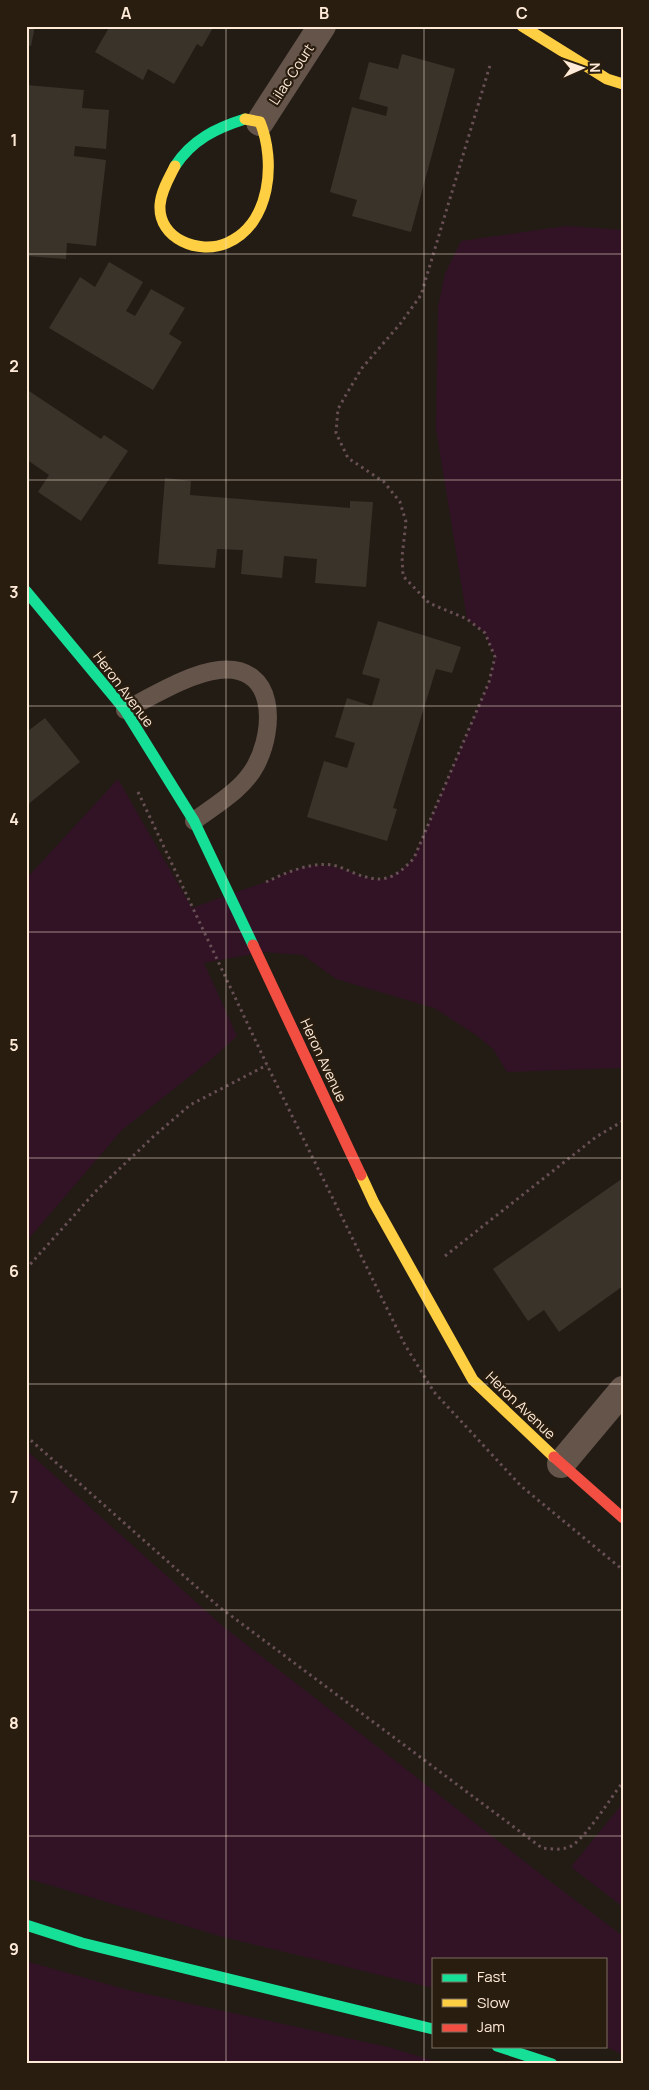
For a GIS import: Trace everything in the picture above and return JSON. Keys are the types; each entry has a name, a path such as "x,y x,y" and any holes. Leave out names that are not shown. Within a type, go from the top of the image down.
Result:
{"main road":[{"path":"522,26 607,79 623,84"},
{"path":"245,120 260,122 268,144 268,177 262,205 242,233 225,243 207,246 186,245 172,236 164,226 160,207 169,177 183,154 198,138 218,127 245,120"},
{"name":"Heron Avenue","path":"26,590 125,710 194,821 374,1203 473,1380 561,1464 623,1518"},
{"path":"26,1925 82,1943 432,2029"},
{"path":"503,2048 552,2064"}],"street":[{"name":"Lilac Court","path":"260,122 322,26"},
{"path":"561,1464 623,1390"}],"lane":[{"path":"125,710 187,680 219,670 242,673 258,683 268,704 269,728 256,766 236,790 194,821"}],"path":[{"path":"266,882 292,870 311,866 332,865 368,878 383,880 402,872 414,858 489,682 495,657 484,633 467,618 429,603 403,576 402,557 406,522 400,502 384,482 348,458 336,432 338,409 346,393 362,368 400,324 421,295 491,62"},
{"path":"26,1270 95,1192 190,1105 267,1066 134,784"},
{"path":"445,1256 596,1137 623,1121"},
{"path":"26,1436 218,1606 542,1848 557,1850 572,1845 590,1826 623,1782"}],"shaded area":[{"path":"566,226 623,230 623,1068 507,1072 493,1049 476,1035 434,1008 336,979 303,955 263,952 204,963 237,1036 213,1058 122,1130 26,1242 26,879 118,779 192,908 306,867 328,866 364,877 375,879 387,878 399,871 414,858 489,682 495,657 485,633 467,619 436,429 438,307 445,274 461,241"},
{"path":"26,1450 225,1628 623,1936 623,2055 606,2046 606,1958 432,1958 432,1988 223,1937 26,1878"},
{"path":"623,1803 623,1907 571,1867"},
{"path":"26,1961 128,1990 388,2047 445,2064 35,2064 26,2056"}],"building":[{"path":"26,26 35,26 31,46 26,45"},
{"path":"110,26 214,26 202,47 197,44 174,84 148,69 143,80 95,52"},
{"path":"402,54 455,69 411,232 352,216 357,200 330,192 352,107 386,116 388,107 359,99 369,62 398,69"},
{"path":"26,85 84,90 82,108 109,110 106,149 75,146 74,156 106,160 96,246 67,243 66,259 26,256"},
{"path":"109,262 143,282 126,311 135,316 151,289 185,308 169,334 182,342 153,390 49,328 80,277 95,287"},
{"path":"26,389 101,439 104,435 128,451 81,521 38,492 49,475 26,459"},
{"path":"165,478 191,481 190,495 350,508 350,501 373,502 366,587 315,583 317,559 284,556 282,578 241,574 243,550 217,549 215,568 158,564"},
{"path":"378,621 461,647 452,673 436,669 393,808 397,809 387,841 307,817 324,761 347,768 355,743 335,737 347,698 372,706 380,679 362,674"},
{"path":"45,718 80,762 26,806 26,728 28,731"},
{"path":"623,1178 623,1286 559,1332 544,1310 528,1321 493,1269"}],"traffic: fast":[{"path":"175,166 197,142 224,126 245,119"},
{"path":"26,591 125,710 194,821 253,945"},
{"path":"26,1925 82,1943 432,2029"},
{"path":"503,2048 552,2064"}],"traffic: slow":[{"path":"522,26 607,79 623,84"},
{"path":"175,166 164,190 160,205 161,217 173,235 182,241 204,247 227,243 242,234 253,222 261,207 266,190 268,172 268,155 260,122 245,119"},
{"path":"361,1175 374,1203 473,1380 554,1457"}],"traffic: jam":[{"path":"253,945 361,1175"},
{"path":"554,1457 623,1518"}]}
